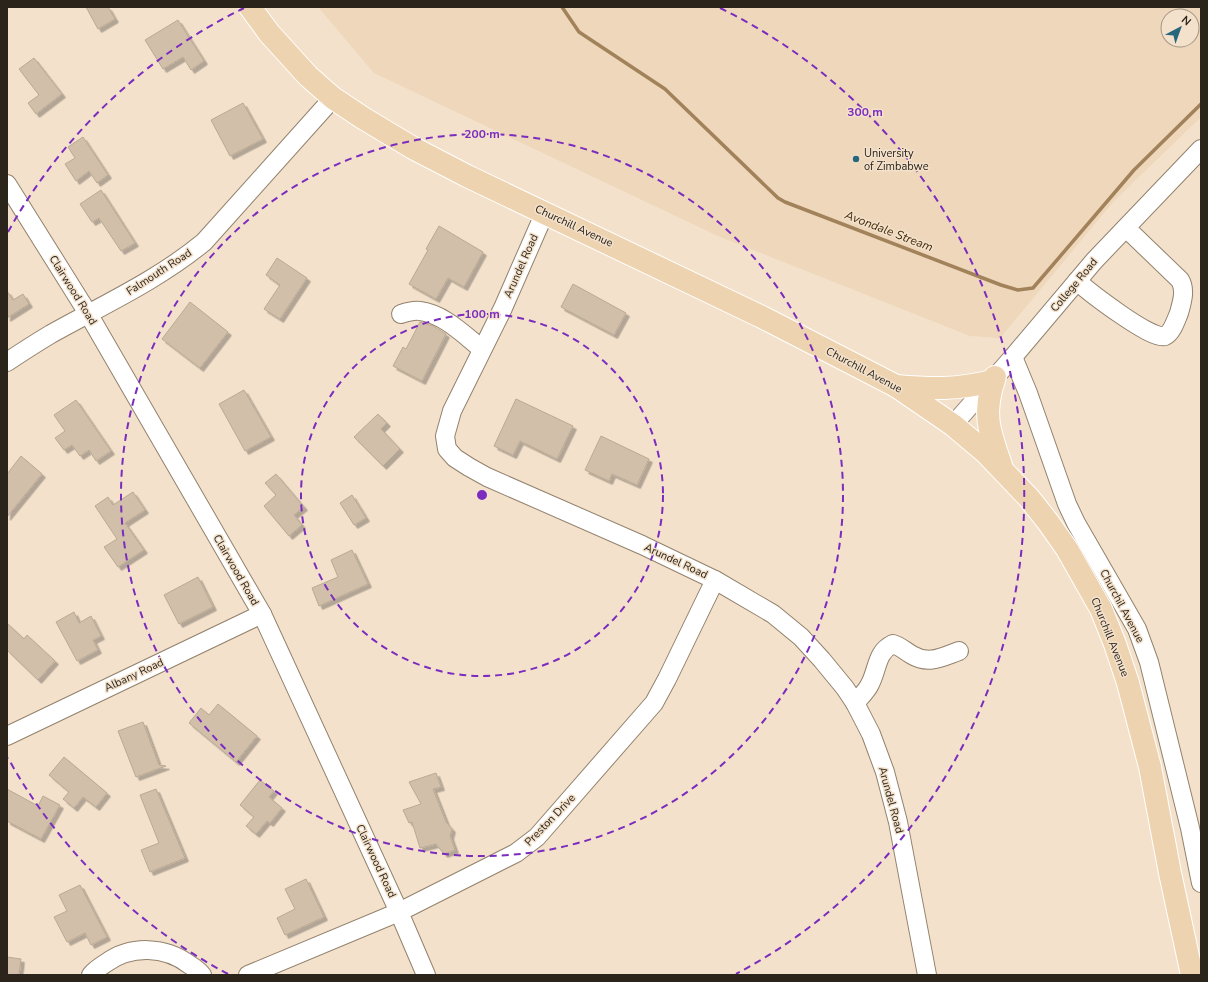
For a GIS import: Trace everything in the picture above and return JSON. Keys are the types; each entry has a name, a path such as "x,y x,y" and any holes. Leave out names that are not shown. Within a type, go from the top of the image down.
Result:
{"main road":[{"name":"Churchill Avenue","path":"250,7 269,34 290,57 333,98 363,118 413,148 467,176 545,212 755,314 896,386 952,425 985,452 1029,498 1063,543 1084,577 1101,610 1115,644 1128,683 1150,768 1170,873 1192,975"},
{"path":"896,386 945,389 976,385 993,379"},
{"path":"993,379 988,397 987,419 990,434 1003,471"}],"street":[{"name":"Falmouth Road","path":"7,362 51,335 162,272 184,258 204,242 333,98"},
{"name":"College Road","path":"952,425 1013,357 1094,261 1201,149"},
{"name":"Clairwood Road","path":"7,184 88,315 262,614 399,912 426,975"},
{"name":"Arundel Road","path":"545,212 503,308 452,411 445,436 447,449 455,458 487,477 642,545 715,580 773,614 801,637 822,660 845,688 855,704 871,734 887,779 898,822 927,975"},
{"path":"1077,281 1097,298 1146,331 1159,336 1164,336 1169,333 1179,313 1182,303 1184,290 1183,285 1180,280 1126,228"},
{"path":"401,314 420,311 436,316 482,349"},
{"name":"Churchil Avenue","path":"1013,357 1028,393 1067,504 1137,628 1149,662 1190,828 1199,875 1170,873"},
{"name":"Preston Drive","path":"248,975 399,912 516,853 537,837 654,702 677,659 715,580"},
{"name":"Albany Road","path":"7,736 262,614"},
{"path":"855,704 870,685 875,675 878,660 886,648 892,644 898,646 920,660 933,660 959,651"},
{"path":"91,975 113,957 135,950 158,950 180,957 202,975"}],"shaded area":[{"name":"University of Zimbabwe","path":"318,7 1201,7 1201,117 1114,201 1000,338 970,336 718,236 374,73"}],"building":[{"path":"86,7 108,7 115,19 98,29"},
{"path":"178,20 204,61 191,70 183,57 163,69 145,40"},
{"path":"34,58 62,94 36,114 28,103 39,95 19,69"},
{"path":"243,103 263,139 230,156 211,120"},
{"path":"83,137 108,175 97,183 89,171 76,181 65,164 75,158 68,147"},
{"path":"101,190 135,243 121,251 99,218 92,222 80,204"},
{"path":"439,226 483,252 464,287 448,278 436,299 409,284 428,250 426,249"},
{"path":"277,258 307,278 280,319 264,309 280,285 266,275"},
{"path":"573,284 626,313 614,335 561,307"},
{"path":"7,291 13,300 23,294 29,304 7,318"},
{"path":"190,302 228,332 200,368 162,339"},
{"path":"420,322 433,326 446,334 422,381 393,366 403,347 406,349"},
{"path":"244,390 271,437 245,451 219,404"},
{"path":"516,399 573,426 557,459 520,441 513,455 494,446"},
{"path":"76,400 111,451 96,461 89,450 80,456 72,445 64,450 55,438 65,431 54,415"},
{"path":"378,414 387,423 381,429 400,449 383,466 354,437"},
{"path":"601,436 649,459 637,485 612,474 609,481 585,470"},
{"path":"21,456 42,474 7,517 7,474"},
{"path":"276,474 304,507 294,515 302,525 289,536 264,506 276,495 265,483"},
{"path":"133,492 145,510 125,523 144,550 118,567 104,547 117,539 95,506 108,497 113,505"},
{"path":"352,495 366,518 354,525 340,503"},
{"path":"352,550 368,584 319,606 312,588 338,577 331,560"},
{"path":"198,577 213,607 179,624 164,595"},
{"path":"74,612 79,623 91,616 101,636 93,640 98,650 77,661 56,622"},
{"path":"7,623 24,639 27,635 55,661 38,680 7,650"},
{"path":"218,704 257,736 236,762 189,723 201,708 209,715"},
{"path":"143,722 159,765 166,766 136,777 118,731"},
{"path":"64,757 107,793 96,807 83,797 74,808 63,799 69,792 49,775"},
{"path":"436,773 441,787 433,789 446,822 452,829 450,836 455,850 444,854 436,844 420,848 412,822 409,823 403,810 421,804 409,782"},
{"path":"260,780 274,791 269,797 282,808 270,823 267,821 256,834 246,826 254,817 240,805"},
{"path":"7,789 38,806 43,796 60,805 41,839 7,821"},
{"path":"156,789 185,858 150,872 141,850 159,843 140,795"},
{"path":"306,879 324,917 285,935 277,918 295,909 285,889"},
{"path":"80,885 107,937 91,945 85,933 67,942 54,917 67,911 59,895"},
{"path":"7,957 21,959 19,975 7,975"}],"waterway":[{"name":"Avondale Stream","path":"562,7 579,32 665,89 778,198 1001,285 1018,290 1033,288 1134,170 1201,104"}],"place":[{"name":"University of Zimbabwe","path":"856,159"}]}
